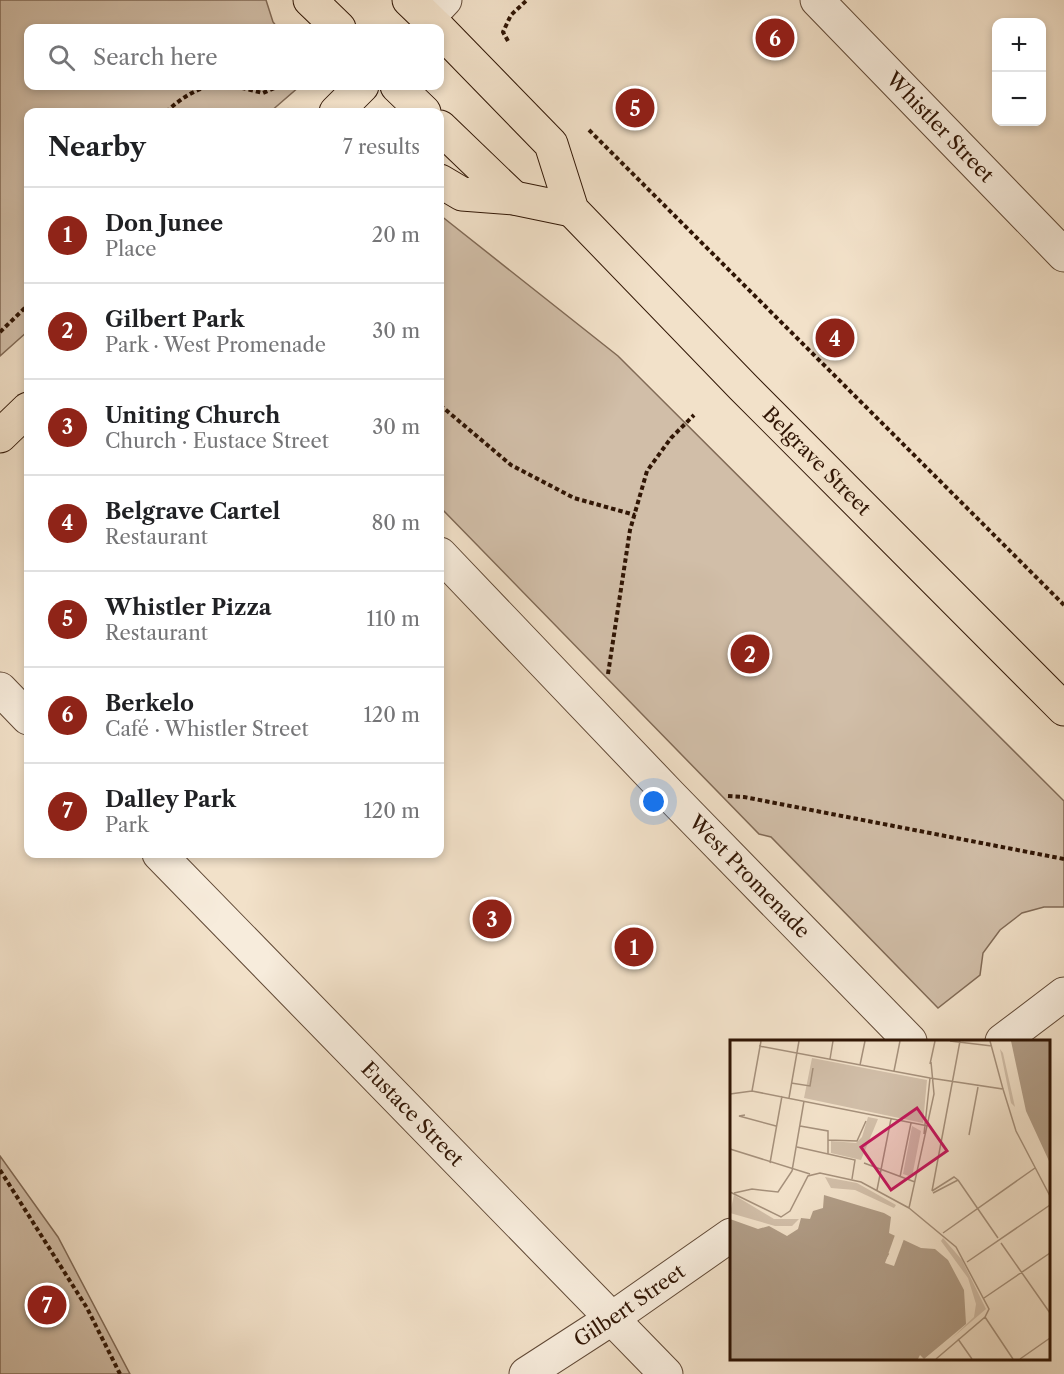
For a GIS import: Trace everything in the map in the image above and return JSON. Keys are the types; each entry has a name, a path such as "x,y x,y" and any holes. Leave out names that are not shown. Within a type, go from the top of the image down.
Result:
{"main road":[{"path":"310,0 335,24"},
{"name":"Belgrave Street","path":"444,33 551,144 572,210 742,387 1064,709"},
{"path":"340,108 358,90"},
{"path":"401,90 420,108"},
{"path":"444,131 513,198"},
{"path":"444,183 462,194 513,198 572,210"},
{"path":"0,436 24,412"}],"street":[{"name":"Whistler Street","path":"836,7 1064,255"},
{"name":"West Promenade","path":"444,558 670,795 909,1040"},
{"path":"0,689 24,714"},
{"name":"Eustace Street","path":"163,858 666,1374"},
{"path":"1003,1040 1064,994"},
{"name":"Gilbert Street","path":"526,1374 611,1319 730,1236"}],"path":[{"path":"512,48 503,32 511,15 527,0"},
{"path":"170,108 195,90"},
{"path":"251,90 263,93 270,90"},
{"path":"583,124 1064,605"},
{"path":"0,332 24,309"},
{"path":"444,408 510,465 574,498 634,515"},
{"path":"600,722 630,530 647,471 671,438 694,415"},
{"path":"670,795 744,797 1064,859"},
{"path":"0,1170 87,1308 120,1374"}],"shaded area":[{"path":"0,0 266,0 275,24 24,24 24,90 295,90 275,108 24,108 24,335 0,356"},
{"path":"444,218 618,356 1064,801 1064,907 1044,907 1022,913 1000,930 983,953 980,975 938,1008 771,837 759,834 444,511"},
{"path":"0,1156 58,1237 130,1374 0,1374"}],"place":[{"name":"Berkelo","path":"775,38"},
{"name":"Whistler Pizza","path":"635,108"},
{"name":"Belgrave Cartel","path":"835,338"},
{"name":"Gilbert Park","path":"750,654"},
{"name":"Uniting Church","path":"492,919"},
{"name":"Don Junee","path":"634,947"},
{"name":"Dalley Park","path":"47,1305"}]}
